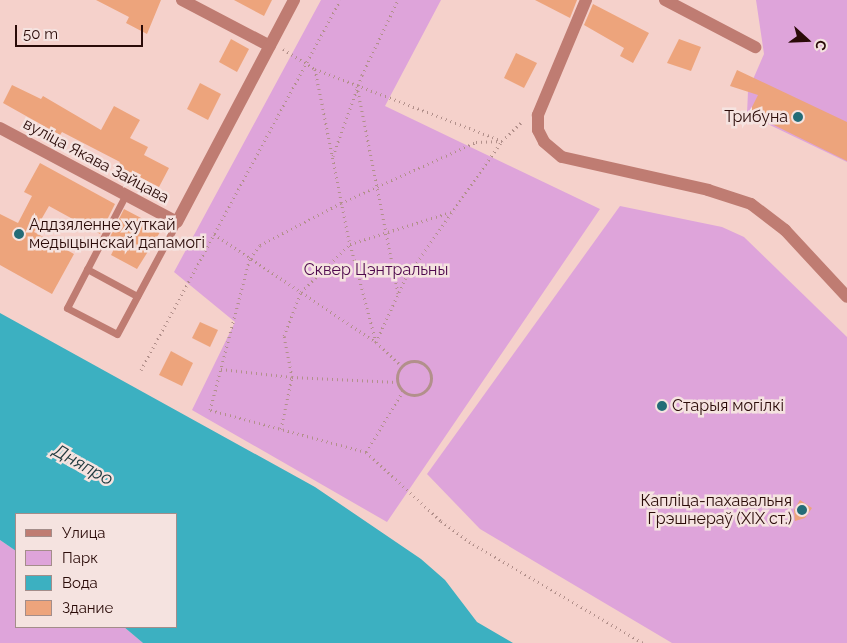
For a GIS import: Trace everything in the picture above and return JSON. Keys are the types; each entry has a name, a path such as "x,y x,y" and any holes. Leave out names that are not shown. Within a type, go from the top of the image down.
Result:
{"street":[{"path":"182,0 271,44"},
{"path":"177,222 294,0"},
{"path":"586,0 540,106 538,130 544,142 562,158 708,190 751,204 785,230 847,298"},
{"path":"665,0 755,47"},
{"name":"вуліца Якава Зайцава","path":"0,128 177,222"}],"lane":[{"path":"125,196 67,308 117,334 177,222"},
{"path":"87,269 137,296"}],"path":[{"path":"141,370 340,0"},
{"path":"332,158 357,86 398,0"},
{"path":"271,44 315,69 502,141"},
{"path":"315,69 350,244 376,342"},
{"path":"357,86 384,233 398,294"},
{"path":"376,342 398,294 451,212 502,141 540,106"},
{"path":"502,141 476,142 341,203 260,245 250,258 210,410 366,452 441,521 473,544 642,643"},
{"path":"281,429 292,377 284,336 301,292 350,244 451,212"},
{"path":"214,234 376,342 402,366"},
{"path":"412,361 424,364 432,378 424,393 413,396 403,391 397,382 402,366 412,361"},
{"path":"221,369 292,377 397,382"},
{"path":"366,452 403,391"}],"green space":[{"name":"Сквер Цэнтральны","path":"321,0 441,0 385,106 600,209 387,522 192,410 235,322 174,272"},
{"path":"756,0 847,0 847,162 747,114 748,91 764,54"},
{"name":"Старыя могілкі","path":"620,206 722,227 744,237 847,337 847,643 672,643 480,529 427,474"},
{"path":"0,540 15,550 15,628 125,628 143,643 0,643"}],"water":[{"name":"Дняпро","path":"0,313 315,487 421,559 445,580 477,622 513,643 143,643 125,628 178,628 178,513 15,513 15,550 0,540"}],"building":[{"path":"96,0 161,0 147,34 126,23 129,17"},
{"path":"234,0 272,0 264,16"},
{"path":"535,0 577,0 570,18"},
{"path":"593,4 649,33 633,63 620,56 624,48 584,25"},
{"path":"231,39 249,49 237,72 219,62"},
{"path":"679,39 701,47 691,71 667,63"},
{"path":"516,53 537,63 524,88 504,78"},
{"name":"Трибуна","path":"737,70 847,122 847,161 749,113 758,95 730,86"},
{"path":"200,83 221,94 208,120 187,109"},
{"path":"12,85 41,99 43,96 101,130 114,106 140,120 130,138 148,147 144,155 169,168 159,187 118,166 120,162 62,132 60,135 3,103"},
{"path":"40,163 115,204 100,234 49,206 34,232 74,254 52,294 0,265 0,214 18,223 32,196 24,192"},
{"path":"124,209 162,229 137,269 111,255 117,243 109,239"},
{"path":"200,322 218,330 210,347 192,338"},
{"path":"171,351 193,363 182,386 159,375"},
{"name":"Капліца-пахавальня Грэшнераў (XIX ст.)","path":"800,500 812,508 805,518 795,521 794,510"}],"place":[{"name":"Трибуна","path":"798,117"},
{"name":"Аддзяленне хуткай медыцынскай дапамогі","path":"19,234"},
{"name":"Старыя могілкі","path":"662,406"},
{"name":"Капліца-пахавальня Грэшнераў (XIX ст.)","path":"802,510"}]}
